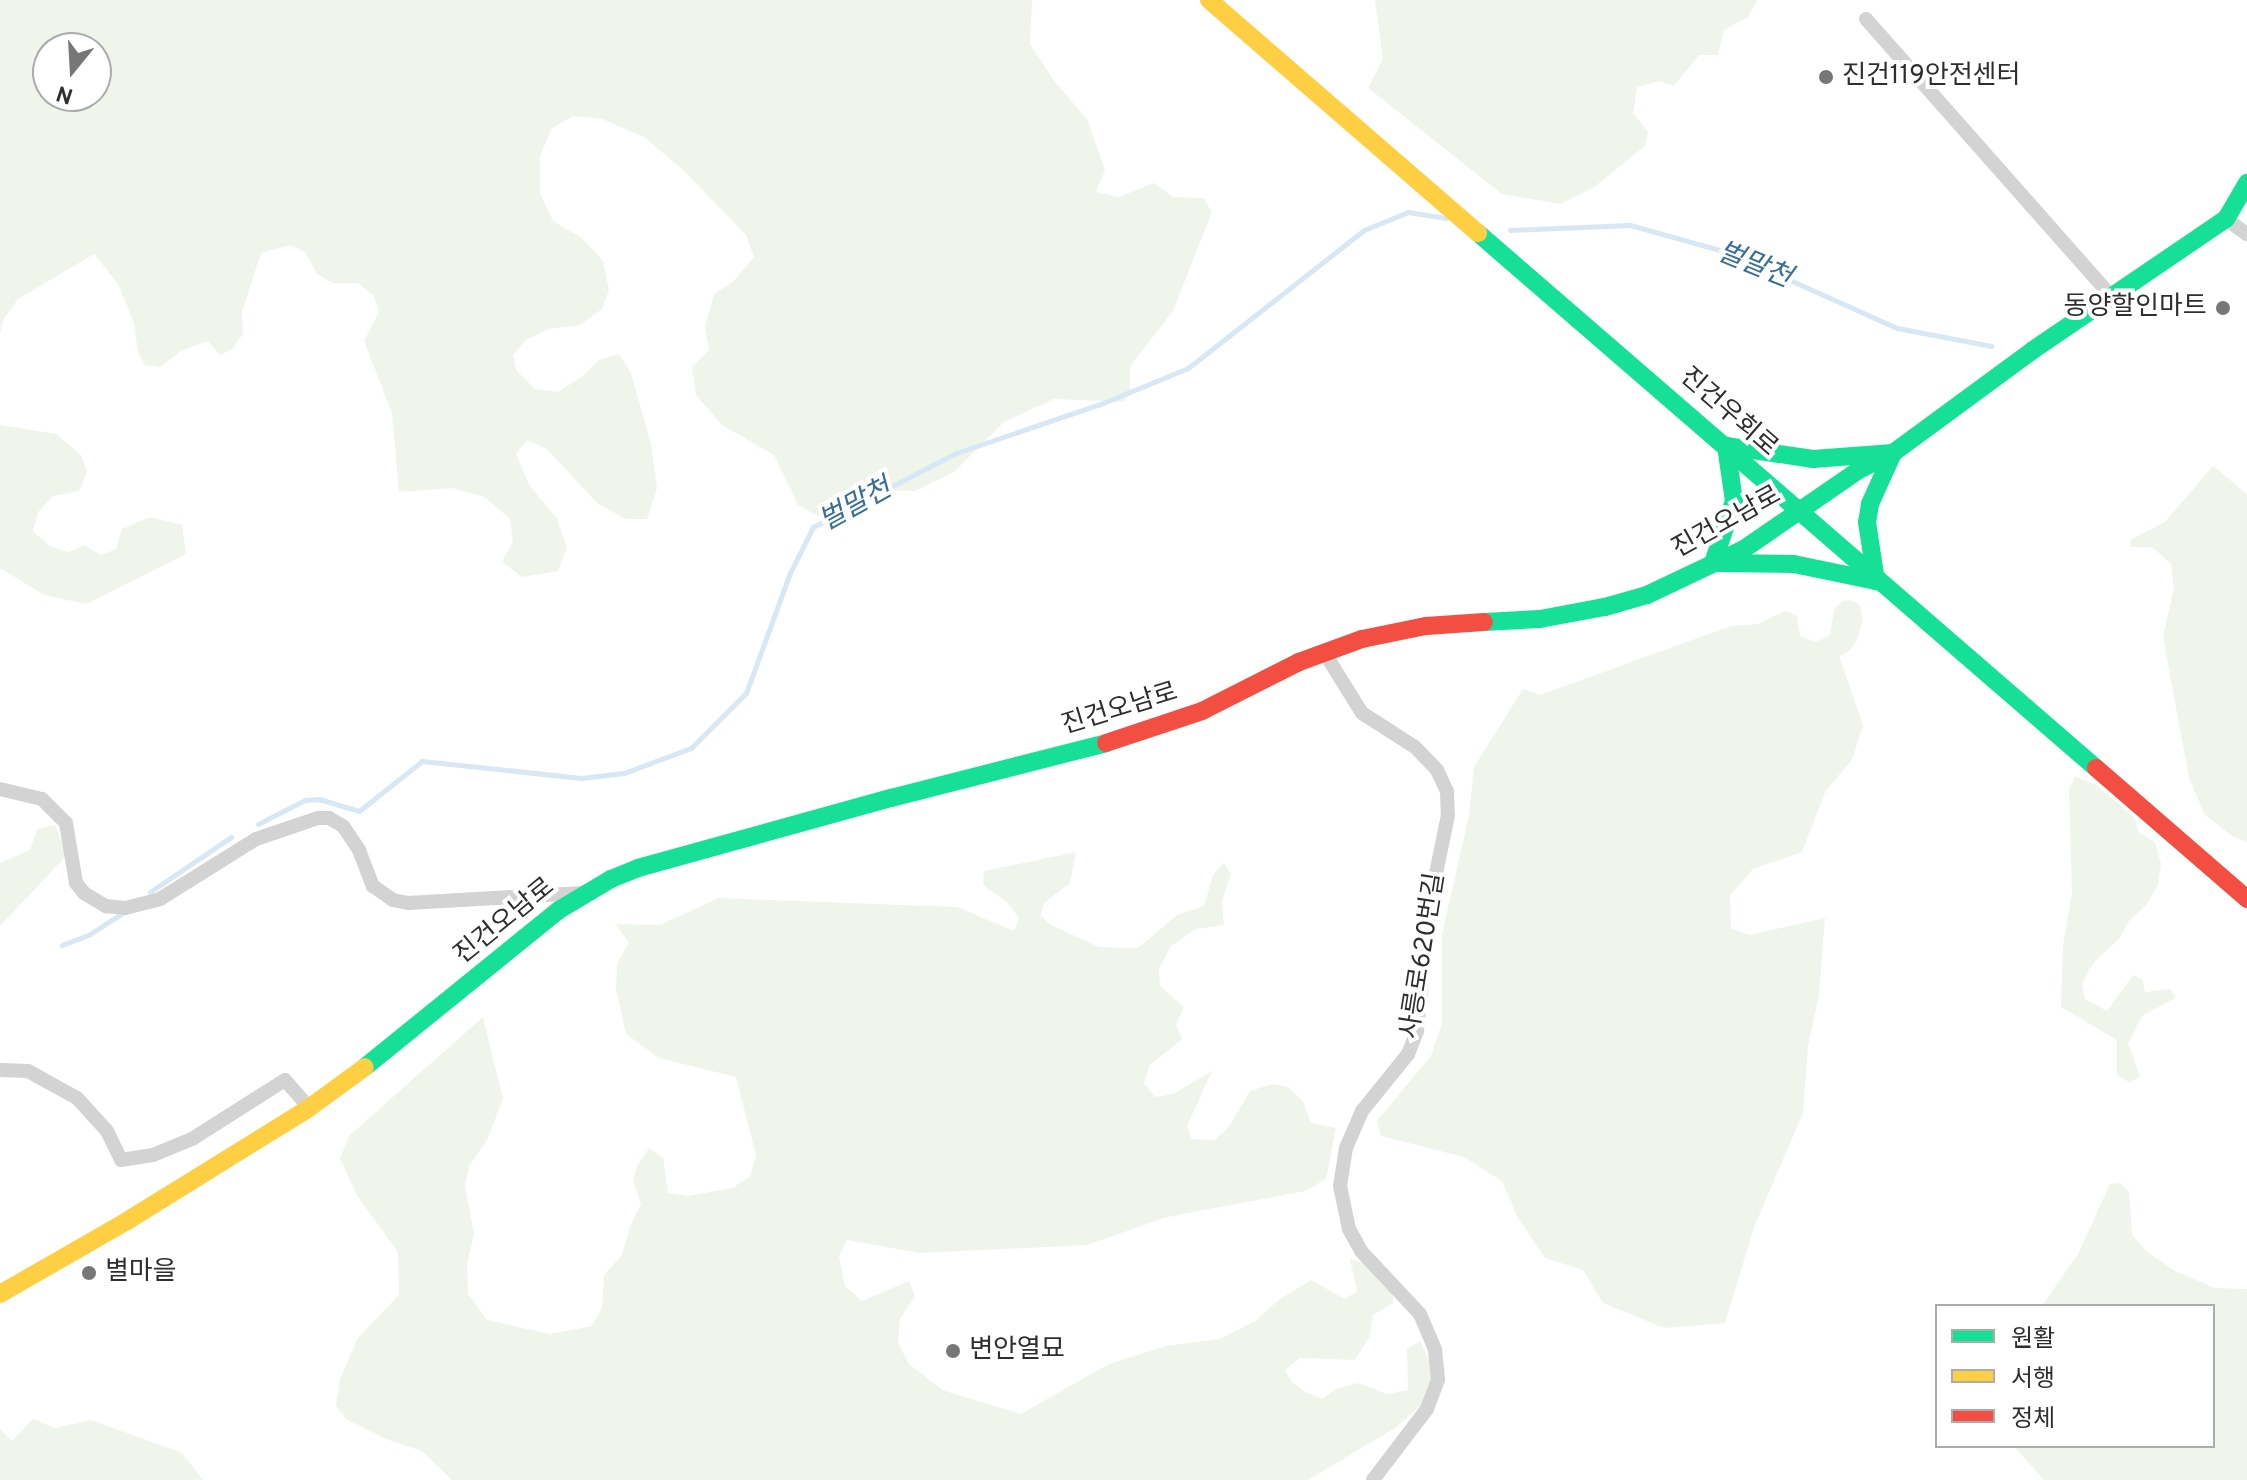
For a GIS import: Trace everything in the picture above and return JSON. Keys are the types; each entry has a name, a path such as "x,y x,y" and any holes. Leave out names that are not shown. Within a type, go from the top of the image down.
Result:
{"main road":[{"name":"진건우회로","path":"1209,0 1726,446 1876,581 2247,899"},
{"name":"진건오남로","path":"0,1294 127,1221 309,1108 584,893 638,868 891,798 1091,748 1163,726 1236,696 1324,652 1393,631 1540,619 1605,607 1647,595 1744,549 1859,470 1893,453 2033,350 2226,219 2247,183"},
{"path":"1726,446 1813,459 1893,453 1870,504 1867,522 1876,581 1794,564 1713,563 1734,501 1726,446"}],"street":[{"path":"1866,19 2113,298"},
{"path":"2226,219 2247,234"},
{"name":"사릉로620번길","path":"1324,652 1362,713 1415,747 1437,770 1447,791 1448,815 1430,903 1417,1031 1408,1054 1362,1111 1346,1148 1340,1186 1349,1229 1355,1240 1420,1314 1435,1350 1438,1380 1427,1409 1373,1480"},
{"path":"0,789 42,799 58,814 70,835 76,883 84,893 106,906 125,908 160,899 256,839 318,818 329,818 343,826 359,850 373,886 393,900 408,903 584,893"},
{"path":"0,1070 28,1071 42,1076 77,1098 107,1131 121,1160 153,1155 192,1139 285,1080 309,1108"}],"shaded area":[{"path":"0,0 1032,0 1030,44 1055,82 1087,119 1105,170 1096,192 1119,197 1154,183 1173,197 1203,198 1212,212 1173,311 1130,366 1130,392 1123,402 1054,399 1004,422 954,472 915,491 873,490 824,519 798,505 774,455 722,425 696,395 692,367 709,350 705,327 714,294 733,282 754,257 746,235 682,169 644,137 602,119 573,116 552,128 540,156 540,193 553,221 582,238 603,261 609,290 602,309 580,325 549,329 526,340 513,355 516,370 535,389 558,392 584,375 599,360 619,354 631,373 651,444 657,488 647,519 626,519 598,504 547,449 527,440 516,454 529,485 556,517 567,547 558,571 522,577 502,562 513,541 510,519 485,497 452,488 399,492 392,413 364,341 379,312 374,296 358,283 333,283 317,274 305,252 290,245 261,253 242,312 243,334 232,349 220,355 208,341 181,351 160,367 145,365 138,353 134,323 118,284 94,254 18,299 3,320 0,335"},
{"path":"1375,0 1757,0 1748,17 1724,30 1718,55 1699,55 1674,86 1660,81 1637,87 1633,113 1648,132 1645,146 1593,188 1560,204 1502,194 1368,88 1383,59"},
{"path":"0,425 56,434 81,455 87,471 79,491 53,496 38,512 33,532 52,547 69,552 84,545 101,555 116,549 122,529 150,517 182,525 186,554 86,604 44,595 0,568"},
{"path":"2213,466 2247,494 2247,842 2232,836 2205,815 2189,778 2163,637 2174,588 2171,564 2152,547 2131,547 2130,540 2165,522"},
{"path":"1851,600 1860,605 1863,620 1857,640 1848,652 1839,656 1863,725 1852,760 1826,790 1802,852 1753,869 1730,895 1731,928 1749,935 1825,918 1819,995 1808,1046 1803,1113 1754,1227 1725,1323 1664,1328 1603,1303 1583,1270 1545,1258 1517,1216 1502,1181 1464,1157 1381,1136 1377,1121 1431,1056 1442,1023 1442,934 1469,815 1474,767 1523,689 1540,695 1731,626 1758,624 1785,611 1797,616 1800,636 1816,642 1830,635 1834,610 1842,601"},
{"path":"2075,776 2096,785 2135,818 2139,833 2155,842 2161,864 2158,885 2147,904 2128,922 2119,939 2094,962 2082,983 2085,999 2107,1011 2133,975 2143,980 2145,992 2170,989 2176,998 2143,1015 2128,1043 2140,1076 2130,1083 2117,1075 2117,1040 2061,1007 2063,945 2072,893 2069,791"},
{"path":"55,825 67,855 0,926 0,863 30,850 37,829"},
{"path":"1076,852 1070,883 1044,903 1041,916 1051,925 1099,947 1138,948 1177,915 1204,906 1213,875 1224,863 1231,874 1222,901 1224,925 1196,929 1171,946 1159,969 1160,986 1184,1007 1176,1024 1182,1039 1149,1066 1144,1083 1155,1097 1173,1094 1212,1071 1187,1126 1191,1139 1214,1140 1228,1128 1250,1091 1272,1084 1288,1087 1303,1101 1311,1123 1336,1128 1326,1179 1305,1191 1167,1217 1087,1245 920,1253 847,1240 839,1256 845,1286 862,1301 909,1281 915,1296 900,1319 898,1343 909,1364 942,1390 1021,1414 1109,1364 1166,1346 1220,1339 1255,1321 1280,1299 1311,1280 1345,1299 1357,1291 1350,1259 1369,1264 1392,1286 1393,1303 1373,1315 1370,1336 1355,1360 1300,1358 1285,1370 1291,1381 1305,1392 1322,1399 1336,1389 1358,1383 1387,1394 1408,1390 1407,1349 1420,1341 1432,1366 1434,1381 1426,1401 1395,1428 1308,1480 452,1480 422,1451 386,1439 346,1419 336,1406 340,1379 358,1338 399,1295 398,1252 358,1197 340,1159 349,1136 483,1017 503,1099 487,1140 469,1166 465,1186 474,1234 467,1264 468,1294 487,1320 550,1334 592,1326 602,1308 604,1275 622,1255 641,1204 633,1181 637,1166 649,1148 663,1158 668,1193 688,1196 732,1188 750,1177 756,1155 736,1077 659,1058 626,1034 616,989 617,964 629,942 615,924 660,925 719,898 957,907 1014,931 1019,918 1007,902 983,885 984,871"},
{"path":"2120,1183 2129,1192 2132,1235 2147,1252 2175,1271 2215,1288 2247,1289 2247,1480 2044,1480 2016,1448 2215,1448 2215,1304 2043,1304 2078,1254 2110,1184"},
{"path":"33,1419 55,1428 91,1420 182,1453 203,1480 0,1480 0,1429 12,1441"}],"waterway":[{"name":"벌말천","path":"258,824 305,800 319,799 359,811 422,761 581,778 624,773 691,748 746,693 790,573 813,527 956,453 1103,403 1188,368 1364,230 1408,212 1447,218"},
{"name":"벌말천","path":"1510,230 1630,225 1727,252 1897,328 1991,346"},
{"name":"벌말천","path":"150,892 231,837"},
{"name":"벌말천","path":"62,945 90,934 122,913"}],"traffic: fast":[{"path":"1484,622 1540,619 1605,607 1647,595 1744,549 1859,470 1893,453 2033,350 2226,219 2247,183"},
{"path":"1478,233 2096,768"},
{"path":"1726,446 1813,459 1893,453 1870,504 1867,522 1876,581 1794,564 1713,563 1734,501 1726,446"},
{"path":"365,1067 559,910 611,879 638,868 891,798 1106,743"}],"traffic: slow":[{"path":"1209,0 1478,233"},
{"path":"0,1294 127,1221 309,1108 365,1067"}],"traffic: jam":[{"path":"1106,743 1202,711 1299,662 1362,639 1426,626 1484,622"},
{"path":"2096,768 2247,899"}],"place":[{"name":"진건119안전센터","path":"1826,77"},
{"name":"동양할인마트","path":"2223,308"},
{"name":"별마을","path":"89,1273"},
{"name":"변안열묘","path":"953,1351"}]}
